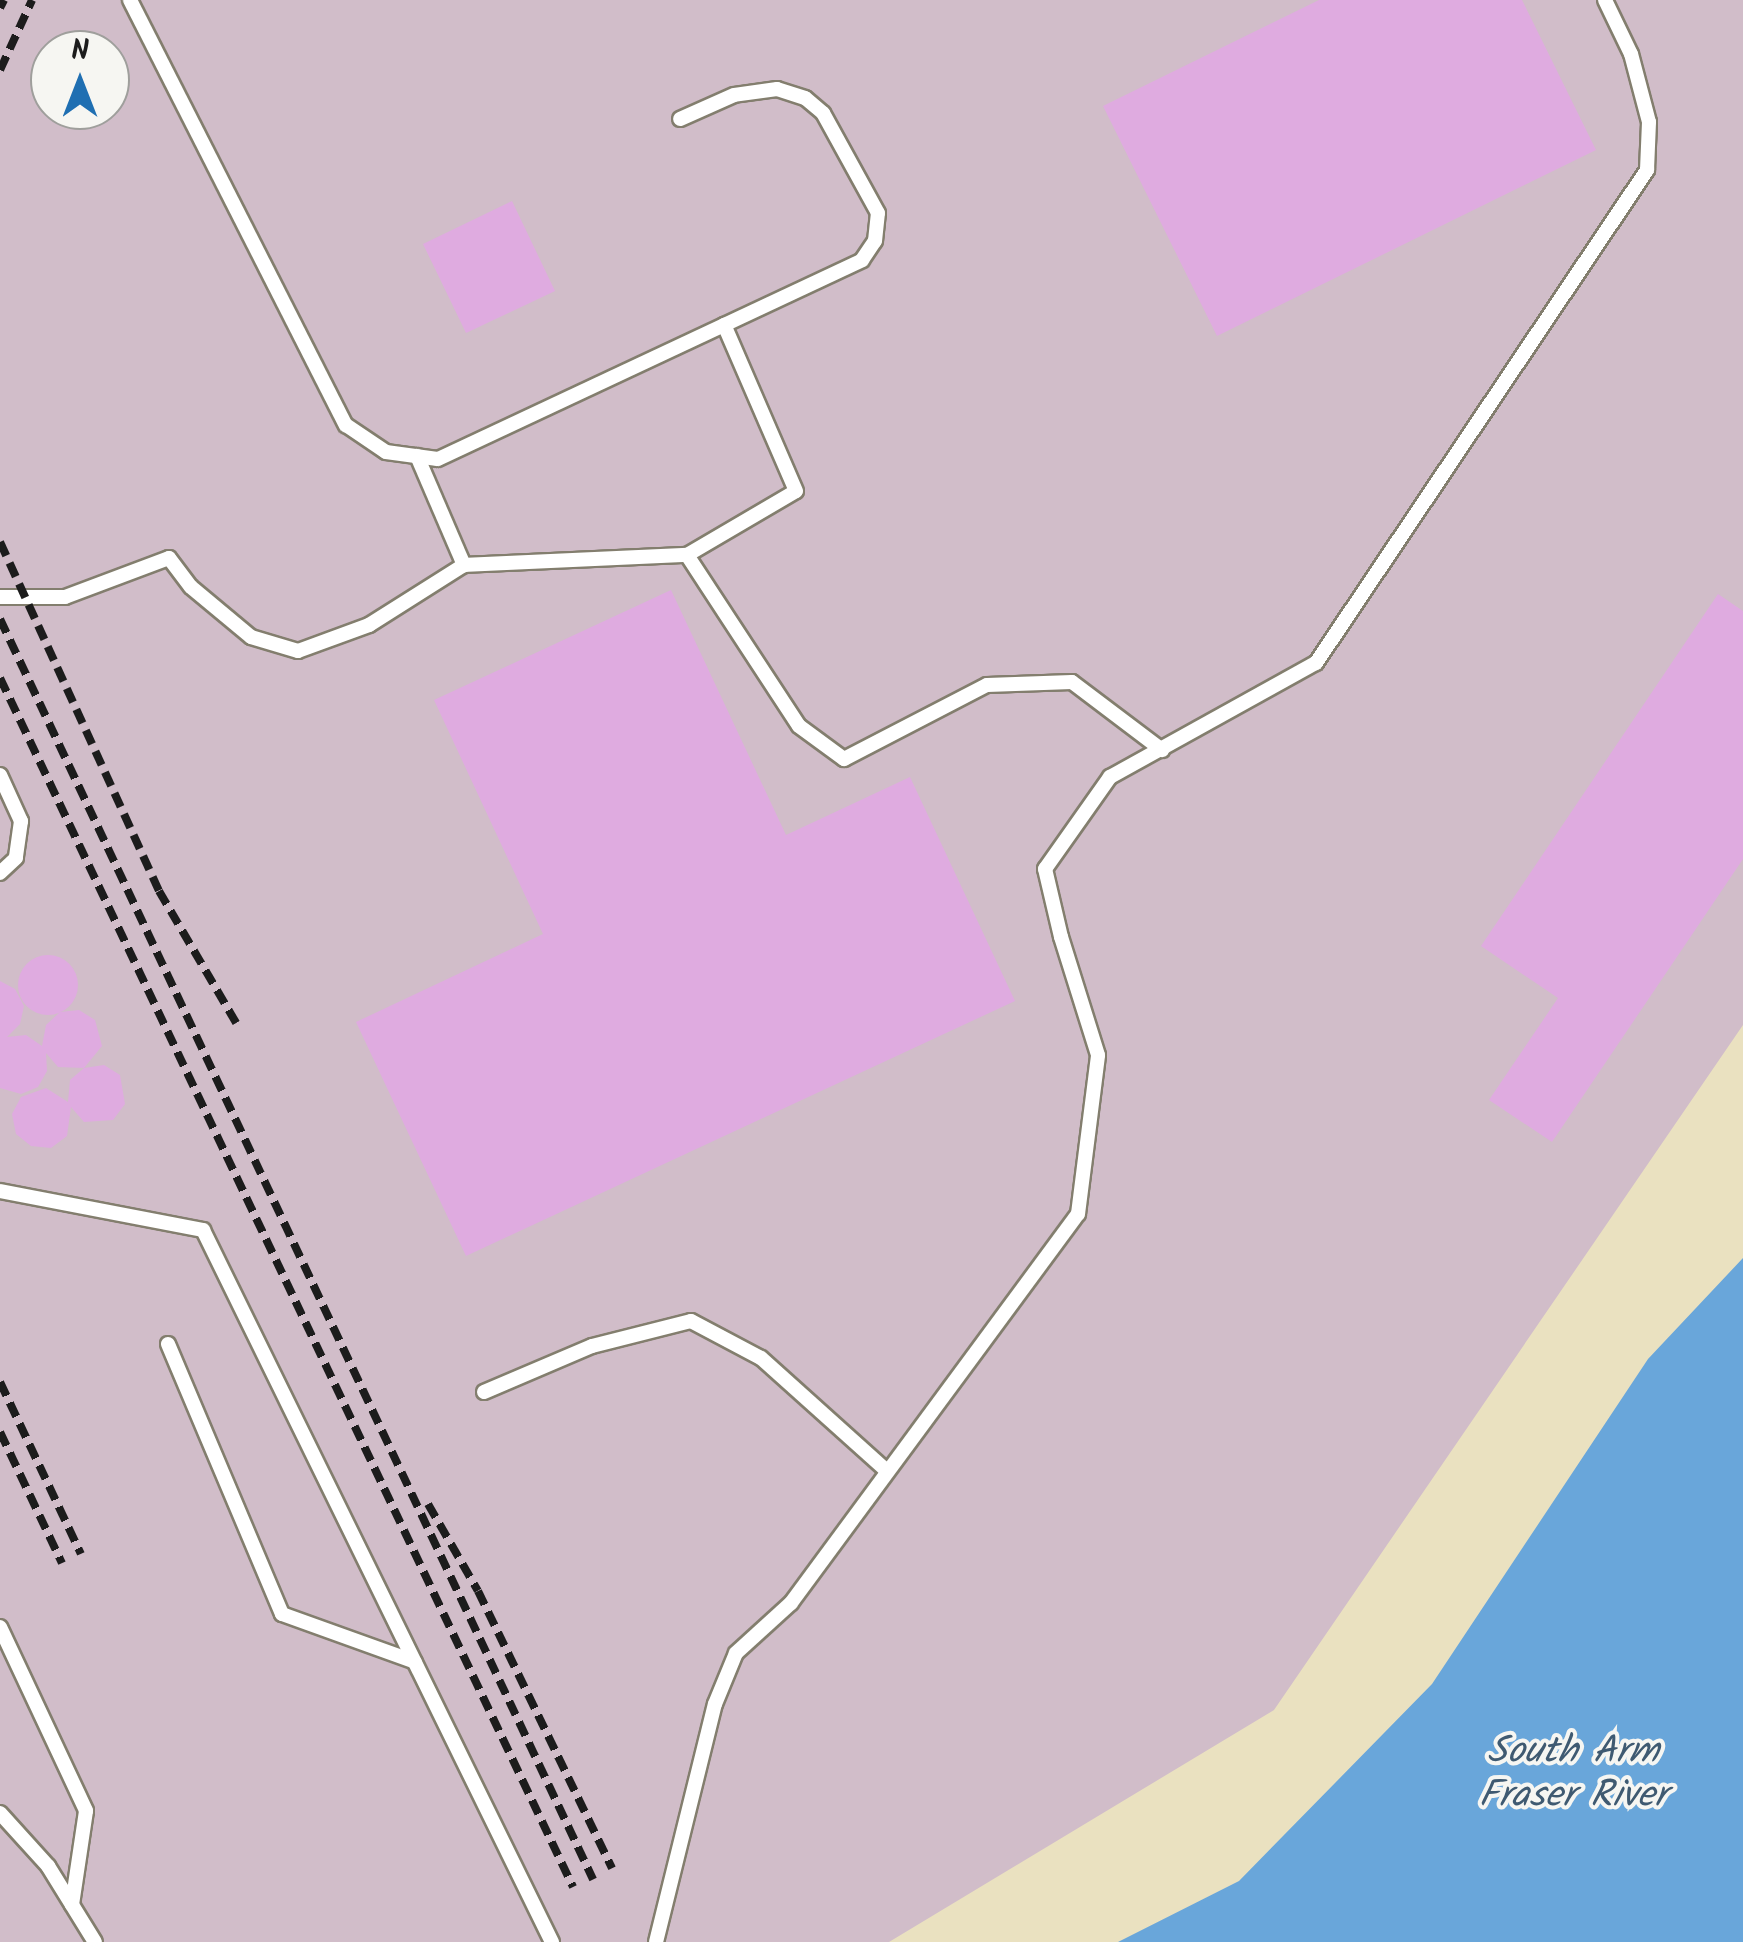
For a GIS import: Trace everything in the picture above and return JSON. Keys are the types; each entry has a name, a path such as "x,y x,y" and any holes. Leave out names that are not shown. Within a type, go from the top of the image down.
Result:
{"lane":[{"path":"130,0 346,425 386,452 438,459 862,260 875,242 878,213 824,113 805,98 777,89 734,95 680,119"},
{"path":"656,1942 715,1704 736,1653 791,1602 1078,1214 1098,1055 1061,938 1045,869 1110,778 1316,663 1646,170 1649,122 1631,54 1605,0"},
{"path":"0,597 65,598 169,558 192,588 251,637 298,651 369,625 464,565 688,555 796,492 724,325"},
{"path":"417,456 464,565"},
{"path":"688,555 799,726 844,758 987,685 1072,682 1162,750"},
{"path":"0,775 20,821 16,858 0,872"},
{"path":"0,1191 204,1230 552,1942"},
{"path":"484,1392 592,1346 690,1320 760,1358 886,1470"},
{"path":"168,1344 282,1614 415,1662"},
{"path":"0,1627 86,1811 72,1905"},
{"path":"0,1813 48,1866 95,1942"}],"shaded area":[{"path":"0,0 1743,0 1743,1025 1274,1710 889,1942 0,1942"}],"water":[{"name":"South Arm Fraser River","path":"1743,1258 1743,1942 1118,1942 1239,1881 1432,1684 1648,1359"}],"building":[{"path":"1319,0 1522,0 1596,150 1217,336 1103,106"},
{"path":"512,201 555,291 466,333 423,244"},
{"path":"671,590 786,835 910,777 1015,1001 466,1256 356,1022 543,934 434,700"},
{"path":"1718,594 1743,611 1743,859 1552,1142 1489,1100 1558,998 1481,946"},
{"path":"48,955 69,964 78,985 69,1006 48,1015 27,1006 18,985 27,964"},
{"path":"0,981 15,989 24,1006 20,1024 7,1037 26,1035 42,1046 46,1025 60,1012 79,1010 95,1020 102,1046 84,1068 58,1067 46,1053 47,1071 38,1087 21,1094 0,1088"},
{"path":"104,1065 120,1075 125,1104 113,1120 84,1122 71,1107 67,1136 51,1148 31,1146 16,1134 12,1114 21,1097 46,1088 68,1102 70,1080 84,1068"}],"railway":[{"path":"0,8 4,0"},
{"path":"0,70 32,0"},
{"path":"0,542 159,891 236,1023"},
{"path":"0,619 593,1879"},
{"path":"0,678 573,1887"},
{"path":"0,1382 81,1554"},
{"path":"0,1432 62,1563"},
{"path":"428,1504 478,1591 612,1868"}]}
